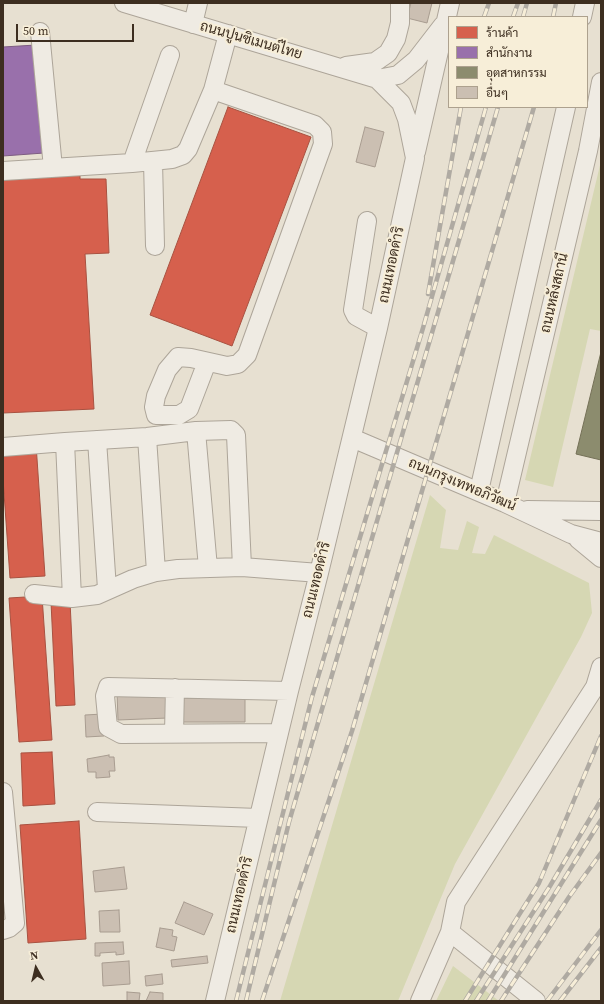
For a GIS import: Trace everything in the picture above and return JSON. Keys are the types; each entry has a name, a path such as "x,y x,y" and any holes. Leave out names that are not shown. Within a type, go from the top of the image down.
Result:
{"street":[{"name":"ถนนปูนซิเมนต์ไทย","path":"124,3 377,79"},
{"path":"193,24 198,3"},
{"path":"339,67 375,62 388,52 396,39 400,23 400,3"},
{"name":"ถนนเทอดดำริ","path":"215,1001 258,818 378,328 450,3"},
{"path":"582,16 585,3"},
{"name":"ถนนเทอดดำริ","path":"377,79 398,75 416,60 447,21"},
{"path":"40,32 53,168"},
{"path":"3,171 132,163 172,159 183,155 188,149 213,90 228,34"},
{"path":"132,163 170,55"},
{"name":"ถนนเทอดดำริ","path":"377,79 401,103 407,119 415,158"},
{"name":"ถนนหลังสถานี","path":"513,507 588,151 601,82"},
{"path":"207,362 227,366 238,364 247,355 323,144 322,132 315,125 213,90"},
{"path":"588,151 601,102"},
{"path":"479,491 566,108"},
{"path":"153,161 155,246"},
{"path":"367,221 354,310 356,316 378,328"},
{"path":"3,447 147,437 196,431 231,430 236,435 242,567"},
{"path":"196,431 208,568"},
{"path":"147,437 156,572"},
{"name":"ถนนกรุงเทพอภิวัฒน์","path":"352,438 479,491 571,534 601,542"},
{"path":"97,440 107,589"},
{"path":"65,442 72,598"},
{"path":"513,507 601,511"},
{"name":"ถนนกรุงเทพอภิวัฒน์","path":"571,534 601,558"},
{"path":"34,594 72,598 97,595 107,589 156,572 208,568 242,567 319,573"},
{"path":"420,1001 450,932 456,902 598,688 601,667"},
{"path":"279,733 121,734 108,728 105,696 108,687 289,691"},
{"path":"174,734 175,688"},
{"path":"3,792 15,923 9,928 3,930"},
{"path":"97,812 258,818"},
{"path":"450,932 536,1001"}],"green space":[{"path":"601,161 601,331 590,329 553,487 525,480"},
{"path":"430,495 446,510 440,548 458,550 467,521 479,527 472,553 485,554 494,535 589,583 592,613 581,637 455,864 398,1001 280,1001"},
{"path":"453,966 499,1001 436,1001"}],"building: ร้านค้า":[{"path":"228,107 311,137 232,346 150,315"},
{"path":"80,169 80,179 106,179 109,253 85,254 94,409 3,413 3,175"},
{"path":"36,444 45,576 10,578 3,479 3,447"},
{"path":"42,596 52,740 19,742 9,598"},
{"path":"70,601 75,705 56,706 51,602"},
{"path":"52,752 55,804 23,806 21,753"},
{"path":"79,821 86,939 28,943 20,825"}],"building: สำนักงาน":[{"path":"36,45 44,153 3,156 3,47"}],"building: อุตสาหกรรม":[{"path":"601,352 601,460 576,454"}],"building: อื่นๆ":[{"path":"411,3 432,3 427,23 407,18"},
{"path":"365,127 384,132 375,167 356,162"},
{"path":"167,690 168,718 118,720 117,692"},
{"path":"180,698 245,698 245,722 180,722"},
{"path":"103,714 104,736 86,737 85,715"},
{"path":"109,755 109,757 114,757 115,771 109,771 110,777 96,778 96,772 88,772 87,759"},
{"path":"124,867 127,889 95,892 93,871"},
{"path":"184,902 213,914 204,935 175,923"},
{"path":"119,910 120,932 100,932 99,911"},
{"path":"160,928 173,930 172,936 177,937 174,951 156,947"},
{"path":"123,942 124,954 116,955 116,952 100,953 100,956 95,956 95,943"},
{"path":"207,956 208,963 172,967 171,960"},
{"path":"129,961 130,984 103,986 102,963"},
{"path":"162,974 163,984 146,986 145,976"},
{"path":"127,992 140,993 139,1001 127,1001"},
{"path":"150,992 163,993 163,1001 146,1001"}],"railway":[{"path":"484,16 489,3"},
{"path":"513,16 518,3"},
{"path":"523,16 527,3"},
{"path":"553,16 556,3"},
{"path":"428,294 461,108"},
{"path":"236,1001 312,697 423,328 486,108"},
{"path":"246,1001 289,822 498,108"},
{"path":"262,1001 352,731 534,108"},
{"path":"465,1001 539,883 601,736"},
{"path":"476,1001 550,886 601,800"},
{"path":"488,1001 601,820"},
{"path":"501,1001 569,897 601,853"},
{"path":"547,1001 601,930"},
{"path":"560,1001 601,948"}]}
